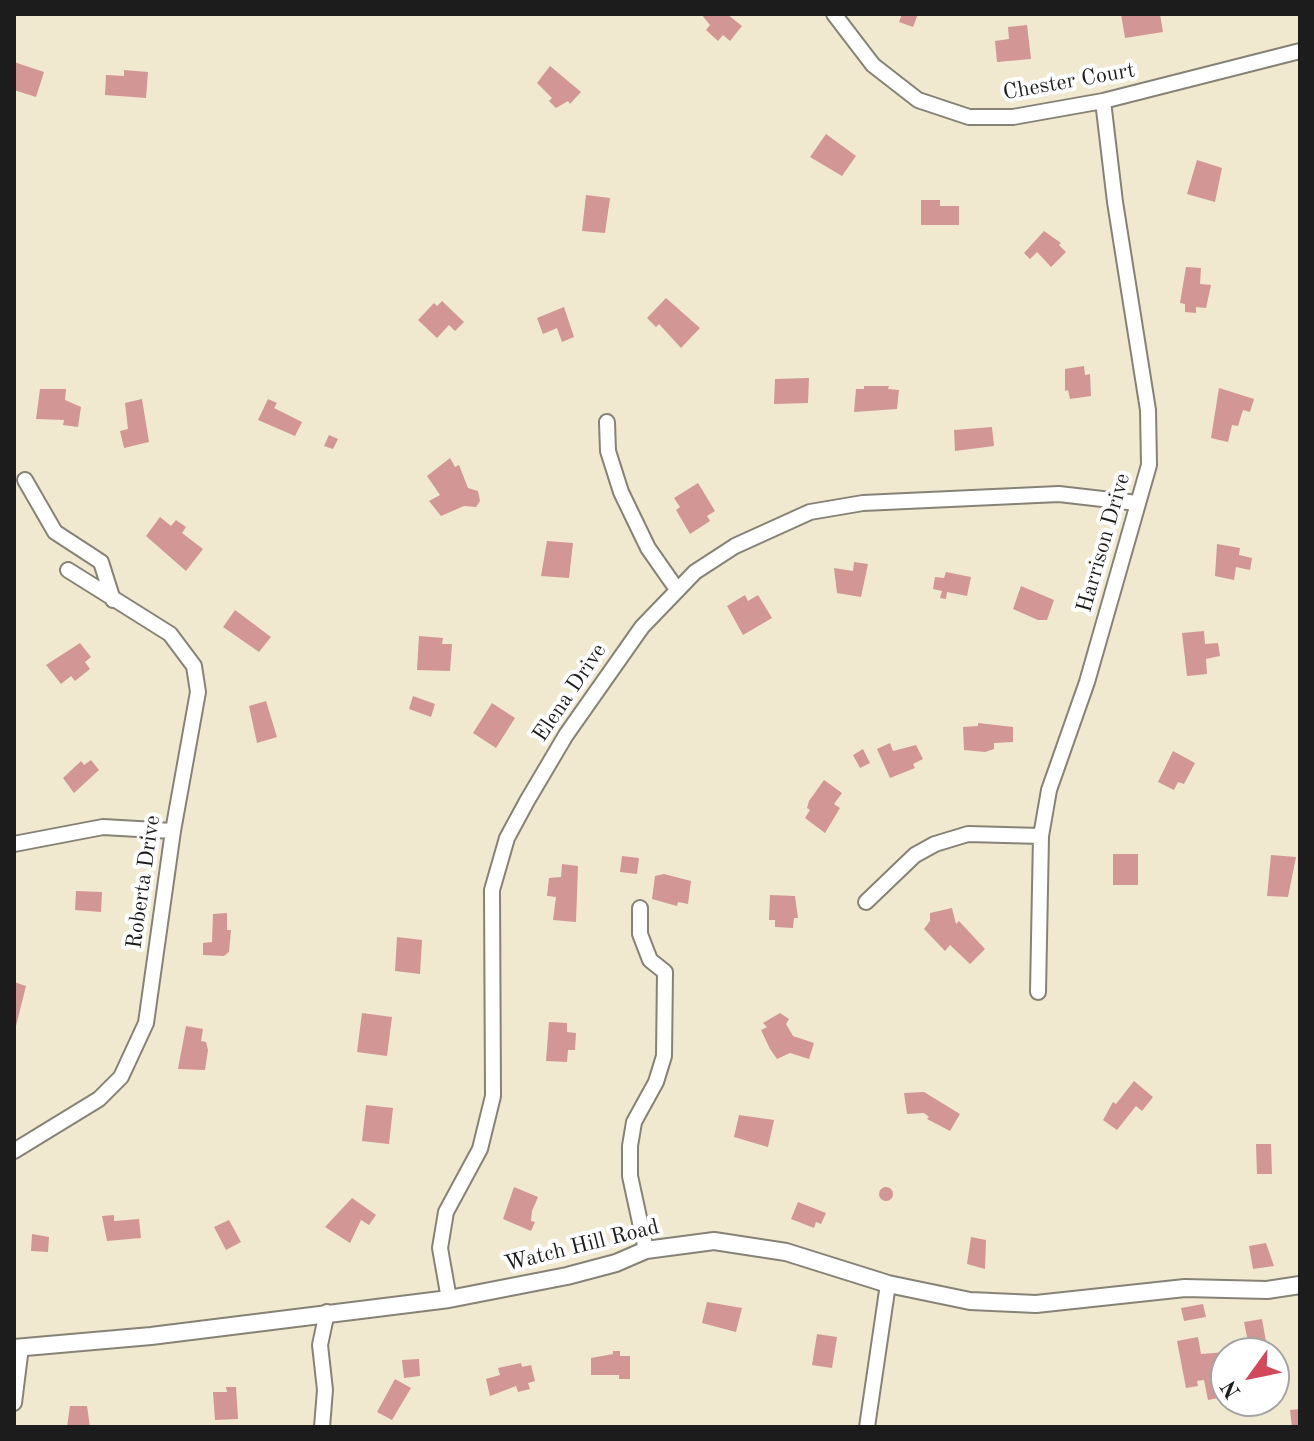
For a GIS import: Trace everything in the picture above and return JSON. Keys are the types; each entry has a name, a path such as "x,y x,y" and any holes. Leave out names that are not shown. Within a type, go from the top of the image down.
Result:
{"street":[{"name":"Chester Court","path":"834,14 873,65 918,100 969,117 1013,117 1103,101 1300,51"},
{"name":"Harrison Drive","path":"1038,992 1041,836 1049,790 1087,682 1149,465 1148,410 1103,101"},
{"path":"607,422 608,451 621,492 648,548 676,588"},
{"path":"25,480 55,532 101,562 113,600"},
{"name":"Elena Drive","path":"449,1299 440,1248 446,1212 480,1149 493,1096 492,890 507,838 566,735 642,627 676,588 735,546 810,512 863,503 1059,494 1137,503"},
{"name":"Roberta Drive","path":"14,1151 99,1099 121,1077 146,1023 173,831 198,692 194,666 170,634 68,570"},
{"path":"14,844 103,827 173,831"},
{"path":"866,902 915,855 935,844 968,834 1041,836"},
{"path":"640,908 640,934 650,960 665,972 664,1056 656,1082 634,1122 630,1146 630,1176 646,1250"},
{"name":"Watch Hill Road","path":"17,1348 325,1321 567,1276 616,1263 646,1250 714,1241 745,1243 888,1284 970,1301 1036,1304 1185,1288 1267,1290 1300,1285"},
{"path":"867,1427 888,1284"},
{"path":"322,1427 325,1390 320,1345 325,1321"},
{"path":"14,1403 17,1348"}],"building":[{"path":"701,14 727,14 742,26 730,41 723,35 718,41 706,30 710,25"},
{"path":"902,14 918,14 913,27 899,22"},
{"path":"1121,14 1160,14 1163,32 1125,38"},
{"path":"1027,25 1031,59 997,62 995,41 1009,39 1008,27"},
{"path":"14,62 44,72 36,97 14,90"},
{"path":"550,66 581,92 570,104 568,101 556,108 549,101 552,98 537,83"},
{"path":"124,70 148,72 146,98 105,95 106,75 124,76"},
{"path":"826,134 856,156 842,176 810,157"},
{"path":"1197,160 1222,168 1215,202 1187,194"},
{"path":"586,195 610,198 605,233 582,231"},
{"path":"921,200 940,200 940,206 959,206 959,225 921,225"},
{"path":"1044,231 1061,243 1059,245 1066,252 1051,267 1037,252 1030,259 1024,253"},
{"path":"1186,267 1201,268 1200,284 1211,285 1206,308 1196,307 1196,313 1185,312 1185,304 1180,303"},
{"path":"666,298 700,328 681,348 659,324 656,327 647,318"},
{"path":"442,301 464,322 455,331 449,325 437,338 418,320 434,303 437,306"},
{"path":"564,307 574,337 562,342 557,328 543,334 537,318"},
{"path":"1084,366 1085,375 1090,374 1091,396 1070,399 1068,390 1065,391 1065,369"},
{"path":"809,378 808,403 774,404 775,379"},
{"path":"864,386 889,386 888,389 899,390 897,409 854,412 856,389 864,389"},
{"path":"1219,388 1254,399 1250,412 1243,410 1238,426 1232,425 1228,442 1211,438"},
{"path":"40,389 66,389 65,400 81,407 78,427 63,425 64,420 36,419"},
{"path":"142,399 149,442 124,448 120,431 128,429 125,403"},
{"path":"268,399 277,403 274,408 302,422 295,436 258,420"},
{"path":"992,427 994,446 955,451 954,430"},
{"path":"329,435 338,439 333,449 324,446"},
{"path":"450,458 455,467 459,465 468,488 478,491 480,501 476,507 464,506 441,516 429,501 440,495 427,476"},
{"path":"698,483 715,511 707,516 710,521 690,534 676,510 680,507 674,498"},
{"path":"160,517 171,526 176,520 186,527 182,533 203,549 186,571 146,536"},
{"path":"547,541 573,543 569,578 541,576"},
{"path":"1217,544 1240,548 1239,555 1252,558 1250,570 1236,567 1234,580 1215,576"},
{"path":"854,562 868,564 861,597 837,593 834,568 853,571"},
{"path":"946,572 971,577 967,596 947,592 946,599 940,598 942,591 933,589 935,577 944,578"},
{"path":"1021,586 1054,600 1047,620 1038,620 1013,609"},
{"path":"745,595 748,601 758,595 772,618 743,635 727,606"},
{"path":"235,610 271,637 259,652 223,627"},
{"path":"1204,631 1205,644 1218,643 1220,656 1206,659 1207,674 1187,676 1182,633"},
{"path":"419,636 443,638 442,644 452,644 450,671 417,670"},
{"path":"80,643 91,657 85,662 90,669 75,681 71,676 61,684 46,665"},
{"path":"413,696 435,704 431,717 409,709"},
{"path":"266,701 277,737 257,743 249,706"},
{"path":"492,703 515,718 496,748 473,733"},
{"path":"978,723 1013,727 1013,742 994,743 994,749 985,752 964,750 963,727 978,726"},
{"path":"890,743 893,751 916,745 923,759 913,764 915,768 890,778 877,749"},
{"path":"863,749 870,763 860,768 853,755"},
{"path":"1173,751 1195,763 1184,784 1178,782 1174,790 1158,782"},
{"path":"91,760 99,770 74,793 63,778 81,761 84,765"},
{"path":"824,780 842,793 834,804 840,808 825,833 805,818 810,810 807,808 809,801"},
{"path":"1113,854 1138,854 1138,885 1113,885"},
{"path":"1271,855 1296,857 1288,897 1267,896"},
{"path":"622,856 639,858 637,874 620,872"},
{"path":"562,864 578,866 576,922 553,920 556,897 547,896 549,878 561,877"},
{"path":"664,874 691,881 688,904 678,902 677,906 652,899 655,876"},
{"path":"76,891 102,892 101,912 75,910"},
{"path":"770,895 795,896 798,918 794,918 793,928 775,927 775,920 769,920"},
{"path":"952,908 956,924 959,921 985,949 970,964 950,945 945,951 924,929 930,921 930,913"},
{"path":"227,913 227,930 231,930 229,952 224,956 203,955 203,943 212,942 213,914"},
{"path":"397,937 422,940 420,974 395,971"},
{"path":"14,982 26,986 15,1030 14,1030"},
{"path":"362,1013 392,1017 387,1056 357,1052"},
{"path":"780,1013 789,1019 786,1024 793,1036 814,1043 809,1059 790,1053 777,1059 770,1049 761,1030 767,1027 763,1023"},
{"path":"549,1022 567,1023 567,1032 576,1033 575,1050 568,1050 567,1062 546,1061"},
{"path":"186,1026 203,1029 201,1041 206,1042 208,1050 205,1070 178,1069"},
{"path":"1134,1081 1153,1097 1142,1111 1136,1106 1117,1130 1103,1120 1113,1102 1116,1104"},
{"path":"924,1092 960,1114 950,1131 927,1119 929,1117 924,1113 907,1114 904,1093"},
{"path":"366,1105 393,1108 389,1144 362,1141"},
{"path":"739,1115 774,1120 768,1147 734,1137"},
{"path":"1256,1144 1271,1144 1272,1174 1257,1174"},
{"path":"514,1187 538,1197 532,1211 531,1221 535,1222 531,1231 503,1219"},
{"path":"886,1187 893,1194 886,1201 879,1194"},
{"path":"352,1198 376,1215 369,1225 361,1220 350,1243 325,1227"},
{"path":"798,1202 826,1213 821,1224 816,1222 814,1228 791,1219"},
{"path":"114,1215 114,1221 139,1219 141,1238 107,1241 102,1216"},
{"path":"229,1220 241,1242 226,1250 214,1227"},
{"path":"32,1234 49,1237 48,1252 31,1251"},
{"path":"971,1237 986,1240 985,1269 967,1264"},
{"path":"1266,1243 1274,1266 1253,1269 1249,1246"},
{"path":"707,1302 742,1308 736,1332 702,1323"},
{"path":"1203,1304 1206,1317 1184,1321 1181,1308"},
{"path":"1262,1319 1265,1337 1247,1337 1244,1322"},
{"path":"817,1334 837,1337 832,1368 812,1365"},
{"path":"1198,1337 1201,1354 1210,1353 1210,1400 1204,1380 1197,1381 1198,1386 1186,1388 1177,1341"},
{"path":"613,1351 620,1351 620,1356 630,1356 630,1379 619,1379 619,1375 591,1375 591,1358 613,1354"},
{"path":"419,1359 420,1376 404,1378 402,1360"},
{"path":"521,1363 522,1367 531,1365 535,1381 528,1383 530,1389 518,1392 516,1386 490,1396 486,1379 500,1375 498,1368"},
{"path":"395,1379 411,1388 392,1420 377,1412"},
{"path":"226,1387 236,1387 238,1419 215,1420 213,1392 227,1392"},
{"path":"70,1406 87,1406 90,1427 67,1427"},
{"path":"1300,1409 1300,1427 1292,1427 1290,1410"}]}
